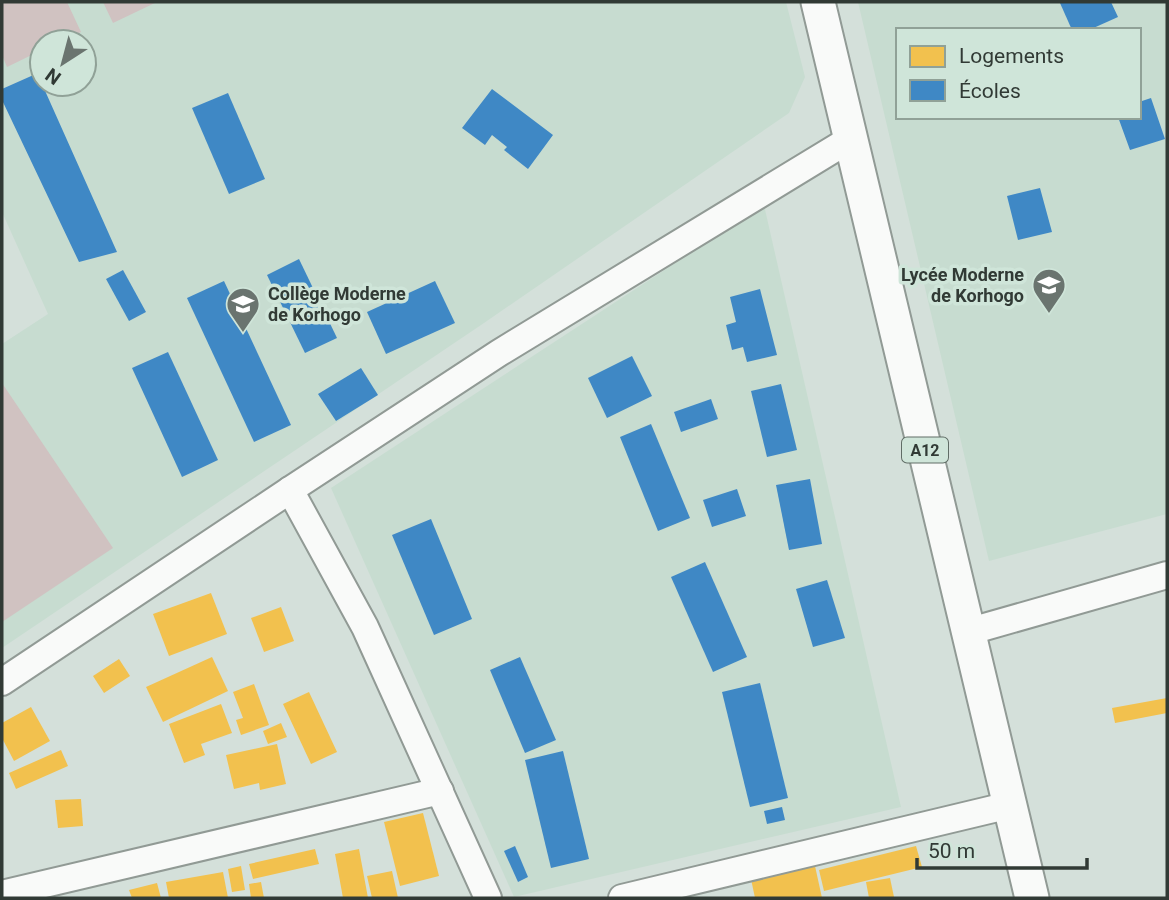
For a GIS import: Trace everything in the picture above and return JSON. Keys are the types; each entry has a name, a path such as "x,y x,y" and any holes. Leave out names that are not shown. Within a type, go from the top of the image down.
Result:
{"main road":[{"name":"A12","path":"818,2 1032,898"}],"street":[{"path":"2,682 499,353 852,138"},
{"path":"290,490 365,627 488,898"},
{"path":"967,632 1167,575"},
{"path":"2,894 440,791"},
{"path":"622,898 1010,805"}],"shaded area":[{"name":"Collège Moderne de Korhogo","path":"2,2 786,2 805,77 789,113 484,323 2,648 2,344 48,314 2,212"},
{"path":"2,2 67,2 79,28 28,28 28,57 7,67 2,55"},
{"path":"103,2 157,2 113,23"},
{"name":"Lycée Moderne de Korhogo","path":"858,2 1167,2 1167,514 989,561"},
{"path":"764,205 901,807 514,897 331,488"},
{"path":"2,383 113,548 2,622"}],"building: Logements":[{"path":"211,593 227,634 169,656 153,614"},
{"path":"281,607 294,641 264,652 251,618"},
{"path":"212,657 228,691 163,722 146,687"},
{"path":"119,659 130,676 104,693 93,676"},
{"path":"254,684 269,725 241,735 236,720 243,718 233,692"},
{"path":"309,692 337,752 311,764 283,704"},
{"path":"1167,698 1167,713 1115,723 1112,708"},
{"path":"221,704 232,733 201,744 205,755 184,763 169,724"},
{"path":"31,707 50,741 14,761 2,738 2,723"},
{"path":"281,723 287,737 268,744 263,731"},
{"path":"277,744 286,784 260,790 259,783 234,789 226,755"},
{"path":"61,750 68,766 16,789 9,773"},
{"path":"81,799 83,826 58,828 55,800"},
{"path":"423,813 439,876 400,886 384,822"},
{"path":"916,846 922,867 824,891 819,870"},
{"path":"315,849 319,864 253,879 249,864"},
{"path":"359,849 368,898 343,898 335,854"},
{"path":"241,866 245,890 232,892 228,869"},
{"path":"815,866 822,898 755,898 751,879"},
{"path":"392,871 398,898 372,898 367,876"},
{"path":"223,872 228,898 169,898 166,882"},
{"path":"890,878 894,897 869,898 866,882"},
{"path":"261,882 264,898 251,898 249,884"},
{"path":"157,883 161,898 132,898 129,890"}],"building: Écoles":[{"path":"1111,2 1118,17 1093,28 1071,28 1060,3"},
{"path":"28,77 28,98 48,98 117,252 79,262 2,100 2,89"},
{"path":"492,89 553,135 528,169 504,150 507,147 492,135 485,145 462,128"},
{"path":"228,93 265,179 229,194 192,108"},
{"path":"1151,98 1165,139 1130,150 1119,119 1141,119 1141,101"},
{"path":"1040,188 1052,232 1018,240 1007,196"},
{"path":"299,259 337,338 305,353 267,275"},
{"path":"123,270 146,312 129,321 106,279"},
{"path":"224,281 291,425 254,442 187,298"},
{"path":"435,281 455,323 386,354 367,312"},
{"path":"760,289 777,355 747,362 743,347 732,350 726,325 736,322 730,297"},
{"path":"168,352 218,460 182,477 132,368"},
{"path":"632,356 652,396 607,418 588,378"},
{"path":"361,368 378,395 336,421 318,394"},
{"path":"781,384 797,450 767,457 751,391"},
{"path":"711,399 718,419 681,432 674,412"},
{"path":"651,424 690,518 658,531 620,437"},
{"path":"810,479 822,544 789,550 776,485"},
{"path":"737,489 746,516 712,527 703,500"},
{"path":"431,519 472,619 434,635 392,535"},
{"path":"705,562 747,657 713,672 671,577"},
{"path":"827,580 845,638 813,647 796,589"},
{"path":"520,657 556,740 525,753 490,670"},
{"path":"760,683 788,798 750,807 722,692"},
{"path":"563,751 589,859 551,868 525,760"},
{"path":"782,807 785,820 767,824 764,811"},
{"path":"515,846 528,877 518,882 504,851"}],"place":[{"name":"Lycée Moderne de Korhogo","path":"1049,315"},
{"name":"Collège Moderne de Korhogo","path":"243,334"}]}
